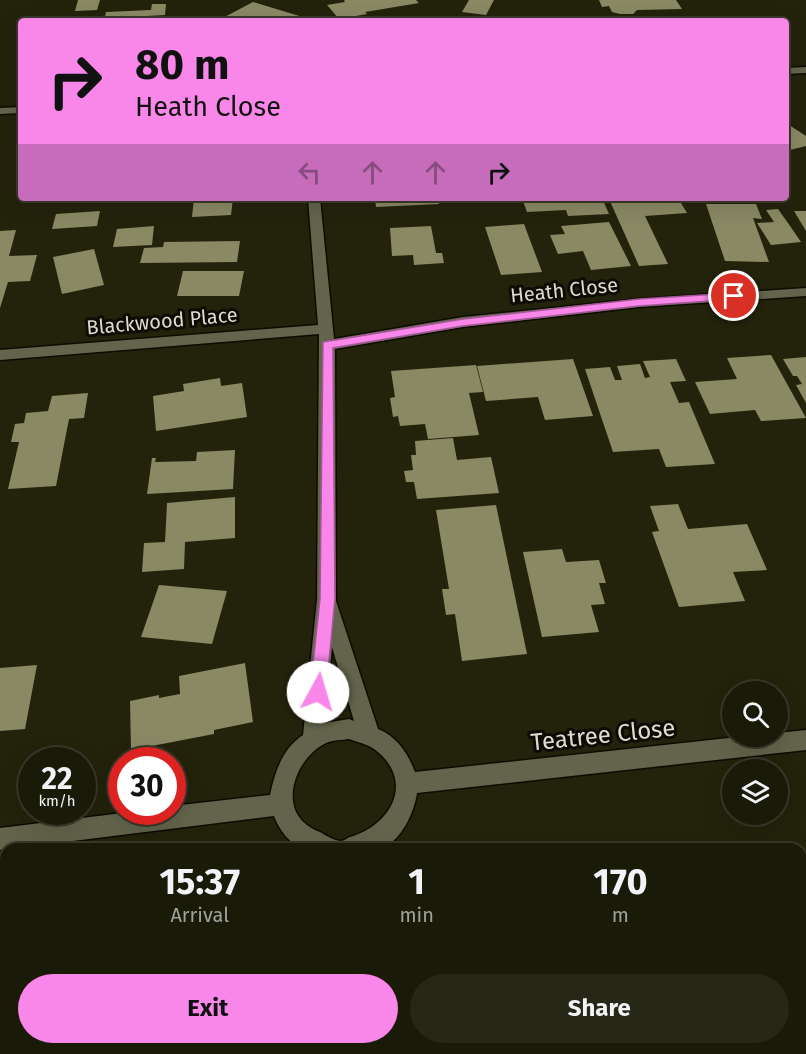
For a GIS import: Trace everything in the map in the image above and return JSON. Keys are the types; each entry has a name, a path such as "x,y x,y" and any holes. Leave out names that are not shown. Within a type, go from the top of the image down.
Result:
{"street":[{"path":"789,71 806,70"},
{"path":"0,111 18,110"},
{"path":"313,738 327,599 327,337 314,201"},
{"name":"Heath Close","path":"327,337 627,304 806,292"},
{"name":"Blackwood Place","path":"0,355 327,337"},
{"path":"327,599 369,734"},
{"path":"314,843 301,837 288,822 282,804 282,778 293,755 313,738 331,731 350,730 369,734 387,745 401,763 406,784 404,804 394,824 378,843"},
{"name":"Teatree Close","path":"406,784 806,740"},
{"path":"0,839 282,804"}],"building":[{"path":"78,0 100,0 97,10 75,11"},
{"path":"344,0 416,0 419,3 365,12 367,14 345,18 338,18 327,5 345,2"},
{"path":"469,0 494,0 486,15 462,12"},
{"path":"599,0 676,0 682,9 637,10 633,14 620,14 612,12 609,6 602,7"},
{"path":"253,2 306,18 223,18"},
{"path":"152,4 166,4 165,15 147,16 147,18 105,18 106,12 151,10"},
{"path":"789,125 806,136 806,146 789,150"},
{"path":"194,201 233,201 231,215 192,217"},
{"path":"375,201 438,201 439,204 376,207"},
{"path":"523,201 603,201 609,214 568,216 566,210 527,212"},
{"path":"610,201 680,201 687,213 645,216 668,264 639,266"},
{"path":"706,204 756,204 762,219 753,218 769,262 725,261"},
{"path":"778,209 801,242 771,245 757,223 774,222 766,210"},
{"path":"100,211 97,226 52,229 56,214"},
{"path":"794,211 806,211 806,231"},
{"path":"609,222 631,266 591,270 583,251 558,254 550,235 565,234 561,226"},
{"path":"524,224 542,272 501,275 485,227"},
{"path":"154,226 152,245 113,247 117,229"},
{"path":"431,226 436,253 442,253 444,263 414,265 413,255 392,256 390,228"},
{"path":"16,230 9,256 37,255 30,281 8,282 0,308 0,231"},
{"path":"240,241 237,262 140,263 144,248 163,247 164,242"},
{"path":"94,249 104,285 62,294 53,257"},
{"path":"183,271 244,271 239,296 177,296"},
{"path":"771,355 806,418 761,421 755,410 710,414 695,382 737,379 727,358"},
{"path":"806,357 806,403 796,385 802,384 797,376 793,376 783,359"},
{"path":"573,359 593,416 545,420 538,397 486,401 477,366"},
{"path":"676,359 686,381 670,382 679,403 689,402 715,464 666,467 659,449 613,452 585,369 610,367 615,380 622,380 617,366 640,364 645,378 650,377 643,361"},
{"path":"476,365 483,392 469,393 479,435 428,439 425,424 400,426 398,416 393,417 390,398 395,397 391,371"},
{"path":"220,378 221,386 242,383 247,417 156,431 153,396 184,391 183,384"},
{"path":"88,393 84,418 69,419 56,486 8,489 19,442 11,442 15,424 24,423 26,413 48,411 52,396"},
{"path":"453,438 457,460 491,457 499,493 417,499 414,482 406,482 404,471 413,470 411,455 416,455 415,441"},
{"path":"235,450 233,489 147,494 152,458 156,458 155,462 196,461 197,452"},
{"path":"235,497 235,538 185,542 184,569 142,572 144,543 165,542 167,503"},
{"path":"678,504 688,529 747,524 767,570 733,572 745,601 679,607 652,532 659,531 650,506"},
{"path":"496,505 527,654 462,661 455,614 446,615 442,589 449,589 436,510"},
{"path":"562,549 566,562 599,560 606,583 599,583 605,604 591,605 599,632 542,637 523,552"},
{"path":"159,585 227,591 212,644 141,637"},
{"path":"245,663 253,722 214,730 214,734 147,747 131,747 130,701 159,695 159,698 180,694 179,676"},
{"path":"37,665 25,729 0,731 0,668"}],"route":[{"path":"318,692 327,599 327,345 463,322 639,303 734,296"}]}
